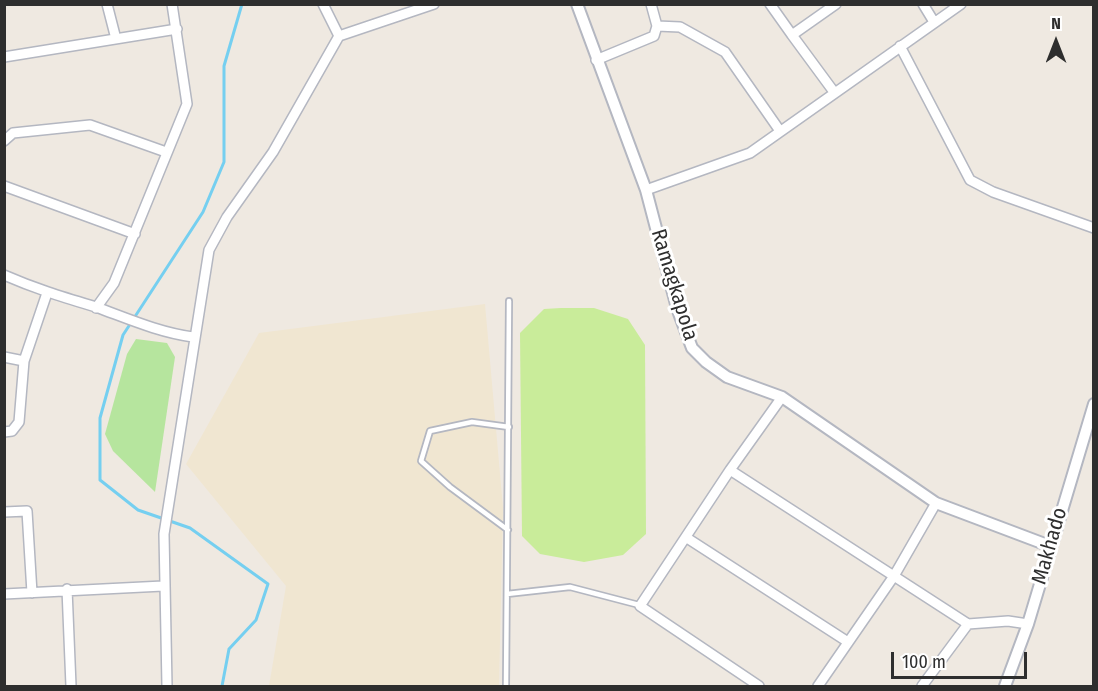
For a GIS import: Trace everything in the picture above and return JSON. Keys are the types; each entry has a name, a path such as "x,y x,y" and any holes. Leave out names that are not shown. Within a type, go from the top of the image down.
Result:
{"street":[{"path":"106,4 116,39"},
{"path":"96,308 114,283 187,104 172,4"},
{"path":"323,4 339,36"},
{"path":"167,687 163,586 164,534 193,337 209,250 227,217 273,152 339,36 434,4"},
{"name":"Ramagkapola","path":"577,4 646,190 677,309 692,348 706,362 727,377 782,397 936,503 1050,546"},
{"path":"596,60 654,36 657,26 651,4"},
{"path":"770,4 834,92"},
{"path":"792,35 836,4"},
{"path":"923,4 934,22"},
{"path":"646,190 750,153 961,4"},
{"path":"657,26 680,27 725,52 780,131"},
{"path":"4,57 177,29"},
{"path":"900,45 970,180 993,192 1094,228"},
{"path":"4,141 13,133 90,125 166,152"},
{"path":"4,186 135,234"},
{"path":"4,275 47,293 164,333 193,337"},
{"path":"4,432 12,431 19,422 24,360 47,293"},
{"path":"4,357 24,360"},
{"path":"759,687 640,606 730,470 782,397"},
{"name":"Makhado","path":"1005,687 1028,624 1094,404"},
{"path":"730,470 968,624 1008,621 1028,624"},
{"path":"818,687 894,576 936,503"},
{"path":"4,512 27,511 32,593"},
{"path":"687,538 848,642"},
{"path":"4,594 67,589 163,586"},
{"path":"67,589 71,687"},
{"path":"922,687 968,624"}],"lane":[{"path":"506,687 509,301"},
{"path":"509,427 472,422 430,431 421,461 450,487 509,530"},
{"path":"507,594 570,587 640,606"}],"shaded area":[{"path":"485,304 503,508 499,686 269,686 286,586 186,464 259,333"}],"green space":[{"path":"594,308 628,319 645,345 646,534 623,555 584,562 540,554 522,536 520,333 544,309"},
{"path":"136,339 167,343 175,357 155,492 113,451 105,434 127,354"}],"waterway":[{"path":"222,686 229,649 256,620 268,584 190,528 138,510 100,480 100,418 123,335 203,212 224,162 224,66 242,4"}]}
